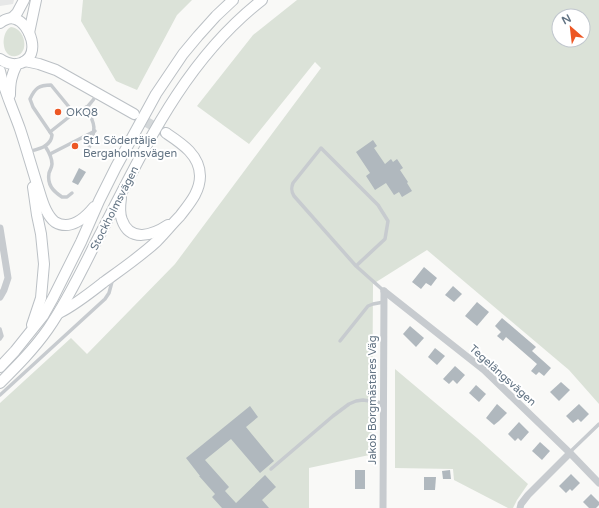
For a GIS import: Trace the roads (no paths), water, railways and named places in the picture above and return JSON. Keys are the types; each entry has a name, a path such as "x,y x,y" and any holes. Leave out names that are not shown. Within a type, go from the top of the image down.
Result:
{"main road":[{"path":"0,22 12,18 17,13 24,0"},
{"path":"29,33 36,0"},
{"name":"Stockholmsvägen","path":"0,367 29,334 43,316 54,298 99,201 137,127 156,94 183,54 216,16 233,0"},
{"name":"Stockholmsvägen","path":"0,383 36,345 59,313 164,113 192,72 219,39 262,0"},
{"path":"10,102 11,76 21,63 31,56 33,48 29,33 20,22 12,18"},
{"path":"33,48 56,70"},
{"path":"0,59 8,64 39,64 56,70 134,114"},
{"path":"0,71 5,92 10,102 49,216 59,224 72,224 84,218 99,201"},
{"path":"59,313 77,303 149,249 167,231 189,205 195,195 199,184 200,175 199,167 193,154 166,133"},
{"path":"29,157 44,264 40,298 29,334"},
{"path":"121,194 120,207 122,220 124,226 133,234 146,235 154,233 179,216"}],"street":[{"path":"0,228 8,278 0,297"},
{"name":"Jakob Borgmästares Väg","path":"383,508 384,291"},
{"name":"Tegelängsvägen","path":"384,291 484,370 599,483"},
{"path":"520,508 521,504 528,495 570,453"}],"lane":[{"path":"29,157 52,140 52,135 33,107 30,98 34,91 42,85 51,85 77,115 81,114 97,94"},
{"path":"84,156 88,152 95,131 92,118 86,107"},
{"path":"50,132 74,113"},
{"path":"50,154 95,131"},
{"path":"45,146 50,154 52,165 49,173 49,182 53,191 62,197 67,197 72,193"},
{"path":"356,266 385,239 388,221 378,205 321,148 293,183 291,187 292,192 356,266 384,291"},
{"path":"0,395 105,299 109,293 113,276"},
{"path":"340,341 368,306 384,302"},
{"path":"0,330 2,336 0,339"},
{"path":"271,469 349,404 363,400 383,403"},
{"path":"570,453 599,424"}],"tunnel":[{"path":"134,115 164,132"}],"place":[{"name":"OKQ8","path":"58,112"},
{"name":"St1 Södertälje Bergaholmsvägen","path":"75,146"}]}
